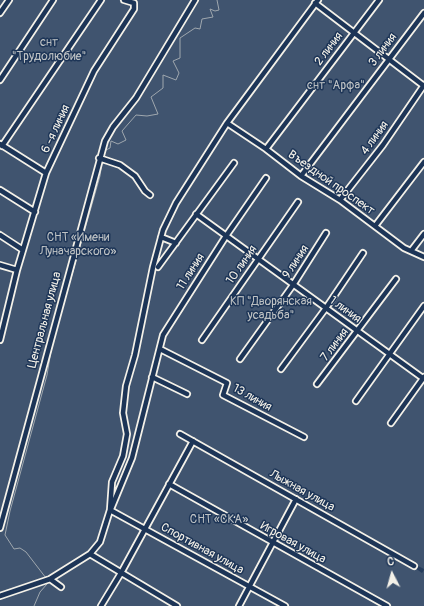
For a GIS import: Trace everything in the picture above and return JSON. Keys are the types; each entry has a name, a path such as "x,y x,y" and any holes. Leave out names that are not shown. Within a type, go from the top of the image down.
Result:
{"street":[{"path":"0,13 8,0"},
{"path":"0,80 53,0"},
{"path":"46,173 1,145 101,0"},
{"name":"6 -я линия","path":"0,340 17,270 36,212 46,173 94,71 135,6 134,3 124,0"},
{"name":"Центральная улица","path":"0,528 99,158 105,141 113,127 136,98 195,0"},
{"name":"2 линия","path":"266,149 354,32 380,0"},
{"path":"0,596 50,579 90,554 100,542 110,510 112,482 123,456 127,434 122,413 126,386 135,355 153,267 161,237 176,203 227,123 316,2 388,60 424,86"},
{"name":"3 линия","path":"301,176 347,118 388,60 424,13"},
{"name":"4 линия","path":"340,200 383,145 424,86"},
{"name":"Въездной проспект","path":"227,123 266,149 301,176 340,200 404,248 424,257"},
{"path":"99,158 120,165 135,176 144,191 150,195"},
{"path":"375,226 424,162"},
{"path":"158,267 234,164"},
{"name":"11 линия","path":"110,510 132,458 149,384 163,335 226,236 266,178"},
{"path":"0,190 36,212"},
{"name":"10 линия","path":"202,340 298,202"},
{"name":"1 линия","path":"196,214 424,378"},
{"name":"9 линия","path":"240,359 293,285 326,234"},
{"path":"411,251 424,234"},
{"path":"0,235 23,250"},
{"path":"161,237 176,243"},
{"path":"281,369 326,308 363,253"},
{"path":"0,265 17,270"},
{"name":"7 линия","path":"317,384 396,279"},
{"path":"356,400 424,306"},
{"name":"13 линия","path":"160,349 226,383 223,395 304,437"},
{"path":"152,376 187,394"},
{"path":"391,422 424,378"},
{"name":"Лыжная улица","path":"180,434 414,566"},
{"path":"101,606 121,573 144,528 193,441"},
{"name":"Игровая улица","path":"169,484 387,606"},
{"path":"239,606 296,499"},
{"name":"Спортивная улица","path":"110,510 285,606"},
{"path":"90,554 177,606"},
{"path":"50,579 61,587"}],"green space":[{"path":"0,0 424,0 424,569 418,566 415,568 422,573 424,570 424,606 0,606"}],"waterway":[{"path":"104,151 110,148 111,141 118,144 126,140 122,131 136,115 147,116 158,114 151,97 163,88 163,75 176,80 179,73 173,61 180,58 180,38 195,28 200,29 202,19 213,17 210,9 215,11 219,10 217,0"},
{"path":"46,578 26,552 20,548 14,549 5,535 10,511 47,375 52,345 100,176 102,162"},
{"path":"34,606 40,592 47,584"}],"park label":[{"name":"снт \"Трудолюбие\"","path":"49,50"},
{"name":"снт \"Арфа\"","path":"336,86"},
{"name":"СНТ «Имени Луначарского»","path":"78,245"},
{"name":"КП \"Дворянская усадьба\"","path":"271,309"},
{"name":"СНТ «СКА»","path":"219,520"}]}
